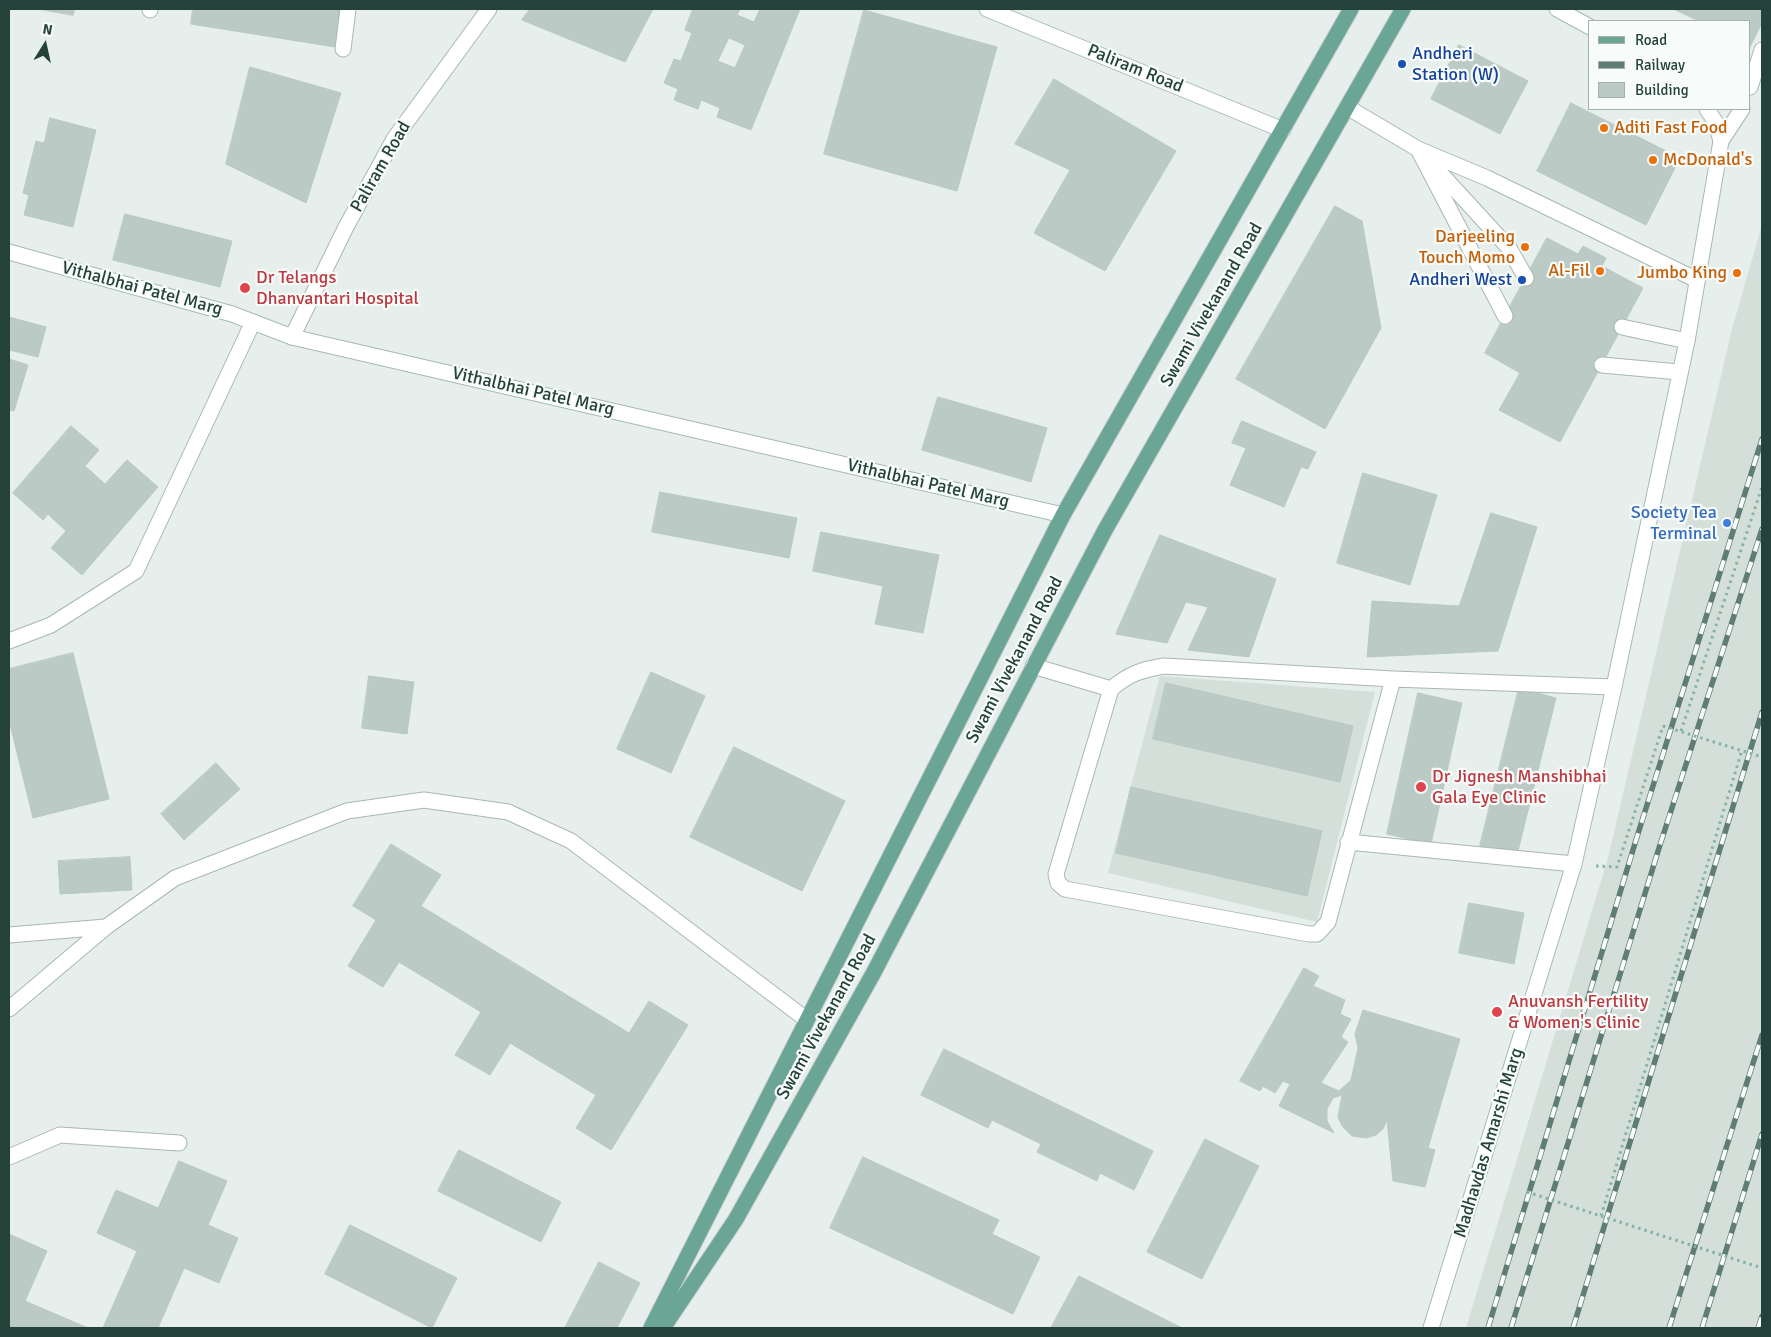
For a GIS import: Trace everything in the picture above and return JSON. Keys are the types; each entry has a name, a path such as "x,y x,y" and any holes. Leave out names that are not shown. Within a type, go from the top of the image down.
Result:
{"main road":[{"name":"Swami Vivekanand Road","path":"651,1328 1063,515 1351,9"},
{"name":"Swami Vivekanand Road","path":"663,1328 736,1219 870,980 1032,666 1105,530 1403,9"}],"street":[{"path":"344,49 348,9"},
{"name":"Paliram Road","path":"292,337 346,227 394,139 489,9"},
{"name":"Paliram Road","path":"987,9 1283,130"},
{"path":"1557,9 1588,26"},
{"path":"1751,84 1762,50"},
{"path":"1347,108 1418,149 1487,178 1697,280"},
{"path":"1708,110 1716,124 1721,141"},
{"path":"1721,141 1741,110"},
{"name":"Madhavdas Amarshi Marg","path":"1432,1328 1574,864 1614,687 1687,341 1721,141"},
{"path":"1418,149 1509,248 1526,278"},
{"path":"1418,149 1505,316"},
{"name":"Vithalbhai Patel Marg","path":"9,252 232,314 292,337 1063,515"},
{"path":"9,641 51,625 136,571 253,322"},
{"path":"1622,327 1687,341"},
{"path":"1602,364 1679,372"},
{"path":"1032,666 1111,690"},
{"path":"1392,679 1328,922 1317,934 1065,889 1058,883 1056,874 1111,690 1127,675 1164,666 1392,679 1614,687"},
{"path":"9,1009 106,927 175,878 347,811 424,800 508,812 571,841 807,1020"},
{"path":"1348,842 1574,864"},
{"path":"9,935 106,927"},
{"path":"9,1157 60,1135 179,1143"}],"path":[{"path":"1681,731 1762,487"},
{"path":"1617,868 1663,726 1762,757"},
{"path":"1602,1216 1742,750"},
{"path":"1527,1192 1762,1268"}],"shaded area":[{"path":"1762,225 1762,1328 1466,1328 1608,858 1732,329"},
{"path":"1160,676 1375,692 1317,922 1108,873"}],"building":[{"path":"38,9 75,9 73,15"},
{"path":"193,9 341,9 335,47 191,24"},
{"path":"530,9 653,9 625,62 522,20"},
{"path":"693,9 740,9 737,15 754,22 760,9 800,9 751,130 717,117 720,108 701,100 698,109 674,100 678,89 664,83 674,59 681,61 692,33 685,30","holes":["729,38 745,45 735,68 718,61"]},
{"path":"1674,9 1762,9 1762,23 1751,45 1751,20 1697,20"},
{"path":"864,10 997,47 957,191 824,154"},
{"path":"1459,45 1528,81 1500,134 1431,99"},
{"path":"250,67 341,93 306,203 226,164"},
{"path":"1054,79 1176,151 1105,271 1034,233 1070,170 1015,144"},
{"path":"1571,103 1680,158 1646,225 1537,171"},
{"path":"50,118 96,130 73,227 24,215 29,195 23,193 36,141 44,143"},
{"path":"1335,206 1362,221 1381,328 1325,429 1236,379"},
{"path":"125,214 232,241 220,287 113,260"},
{"path":"1547,238 1578,254 1583,246 1606,258 1602,266 1643,288 1560,442 1499,410 1520,373 1485,353"},
{"path":"9,317 46,327 38,357 9,350"},
{"path":"9,359 28,365 14,411 9,410"},
{"path":"938,397 1047,428 1031,482 922,450"},
{"path":"1242,421 1316,452 1308,469 1301,467 1284,507 1230,485 1246,448 1232,443"},
{"path":"71,426 99,450 85,466 105,484 127,460 158,487 82,575 51,548 66,531 48,514 43,520 13,493"},
{"path":"1363,473 1437,495 1410,585 1337,563"},
{"path":"660,492 797,518 789,558 652,532"},
{"path":"1491,513 1537,527 1498,651 1367,657 1372,601 1459,606"},
{"path":"821,532 939,555 923,633 875,624 883,586 813,571"},
{"path":"1160,535 1276,579 1249,657 1188,650 1208,607 1186,602 1167,643 1116,634"},
{"path":"73,653 109,799 33,818 9,720 9,669"},
{"path":"651,672 705,696 671,773 617,749"},
{"path":"369,676 414,682 407,734 362,728"},
{"path":"1166,683 1353,726 1340,782 1153,739"},
{"path":"1519,688 1556,698 1517,855 1480,846"},
{"name":"Dr Jignesh Manshibhai Gala Eye Clinic","path":"1418,693 1462,703 1431,844 1387,834"},
{"path":"734,747 845,801 802,891 690,837"},
{"path":"216,763 240,789 184,840 161,814"},
{"path":"1131,787 1322,831 1307,896 1116,853"},
{"path":"391,844 441,875 421,906 629,1033 649,1001 688,1025 611,1150 576,1128 596,1095 510,1043 490,1075 455,1055 481,1012 399,962 383,987 348,966 376,920 353,906"},
{"path":"130,857 132,890 60,894 58,861"},
{"path":"1469,903 1524,913 1514,964 1459,953"},
{"path":"1304,968 1319,976 1313,986 1345,1000 1340,1014 1351,1019 1341,1037 1348,1042 1321,1083 1339,1091 1351,1080 1358,1048 1355,1034 1363,1010 1460,1039 1428,1148 1435,1150 1425,1187 1393,1181 1387,1120 1383,1129 1376,1135 1366,1138 1352,1136 1342,1126 1338,1117 1342,1095 1333,1098 1327,1109 1327,1121 1334,1133 1279,1106 1290,1084 1283,1081 1275,1093 1263,1086 1260,1091 1240,1081"},
{"path":"944,1049 1153,1151 1134,1190 1100,1173 1097,1181 1037,1152 1041,1144 992,1120 988,1128 921,1095"},
{"path":"1205,1139 1259,1166 1202,1279 1147,1252"},
{"path":"459,1150 561,1202 541,1242 438,1191"},
{"path":"863,1157 999,1220 992,1234 1040,1257 1013,1314 830,1228"},
{"path":"179,1161 227,1181 208,1225 238,1238 219,1283 184,1268 158,1328 103,1328 137,1251 97,1233 116,1190 158,1208"},
{"path":"350,1225 457,1278 432,1328 325,1274"},
{"path":"9,1234 47,1251 25,1301 88,1328 9,1328"},
{"path":"599,1262 640,1283 617,1328 565,1328"},
{"path":"1079,1276 1182,1328 1051,1328"}],"railway":[{"path":"1488,1328 1636,840 1762,439"},
{"path":"1511,1328 1659,848 1762,529"},
{"path":"1573,1328 1762,712"},
{"path":"1669,1328 1762,1035"},
{"path":"1702,1328 1762,1134"},
{"path":"1758,1328 1762,1316"}],"place":[{"name":"Andheri Station (W)","path":"1402,64"},
{"name":"Aditi Fast Food","path":"1604,128"},
{"name":"McDonald's","path":"1653,160"},
{"name":"Darjeeling Touch Momo","path":"1525,247"},
{"name":"Al-Fil","path":"1600,271"},
{"name":"Jumbo King","path":"1737,273"},
{"name":"Andheri West","path":"1522,280"},
{"name":"Dr Telangs Dhanvantari Hospital","path":"245,288"},
{"name":"Society Tea Terminal","path":"1727,523"},
{"name":"Dr Jignesh Manshibhai Gala Eye Clinic","path":"1421,787"},
{"name":"Anuvansh Fertility & Women's Clinic","path":"1497,1012"}]}
